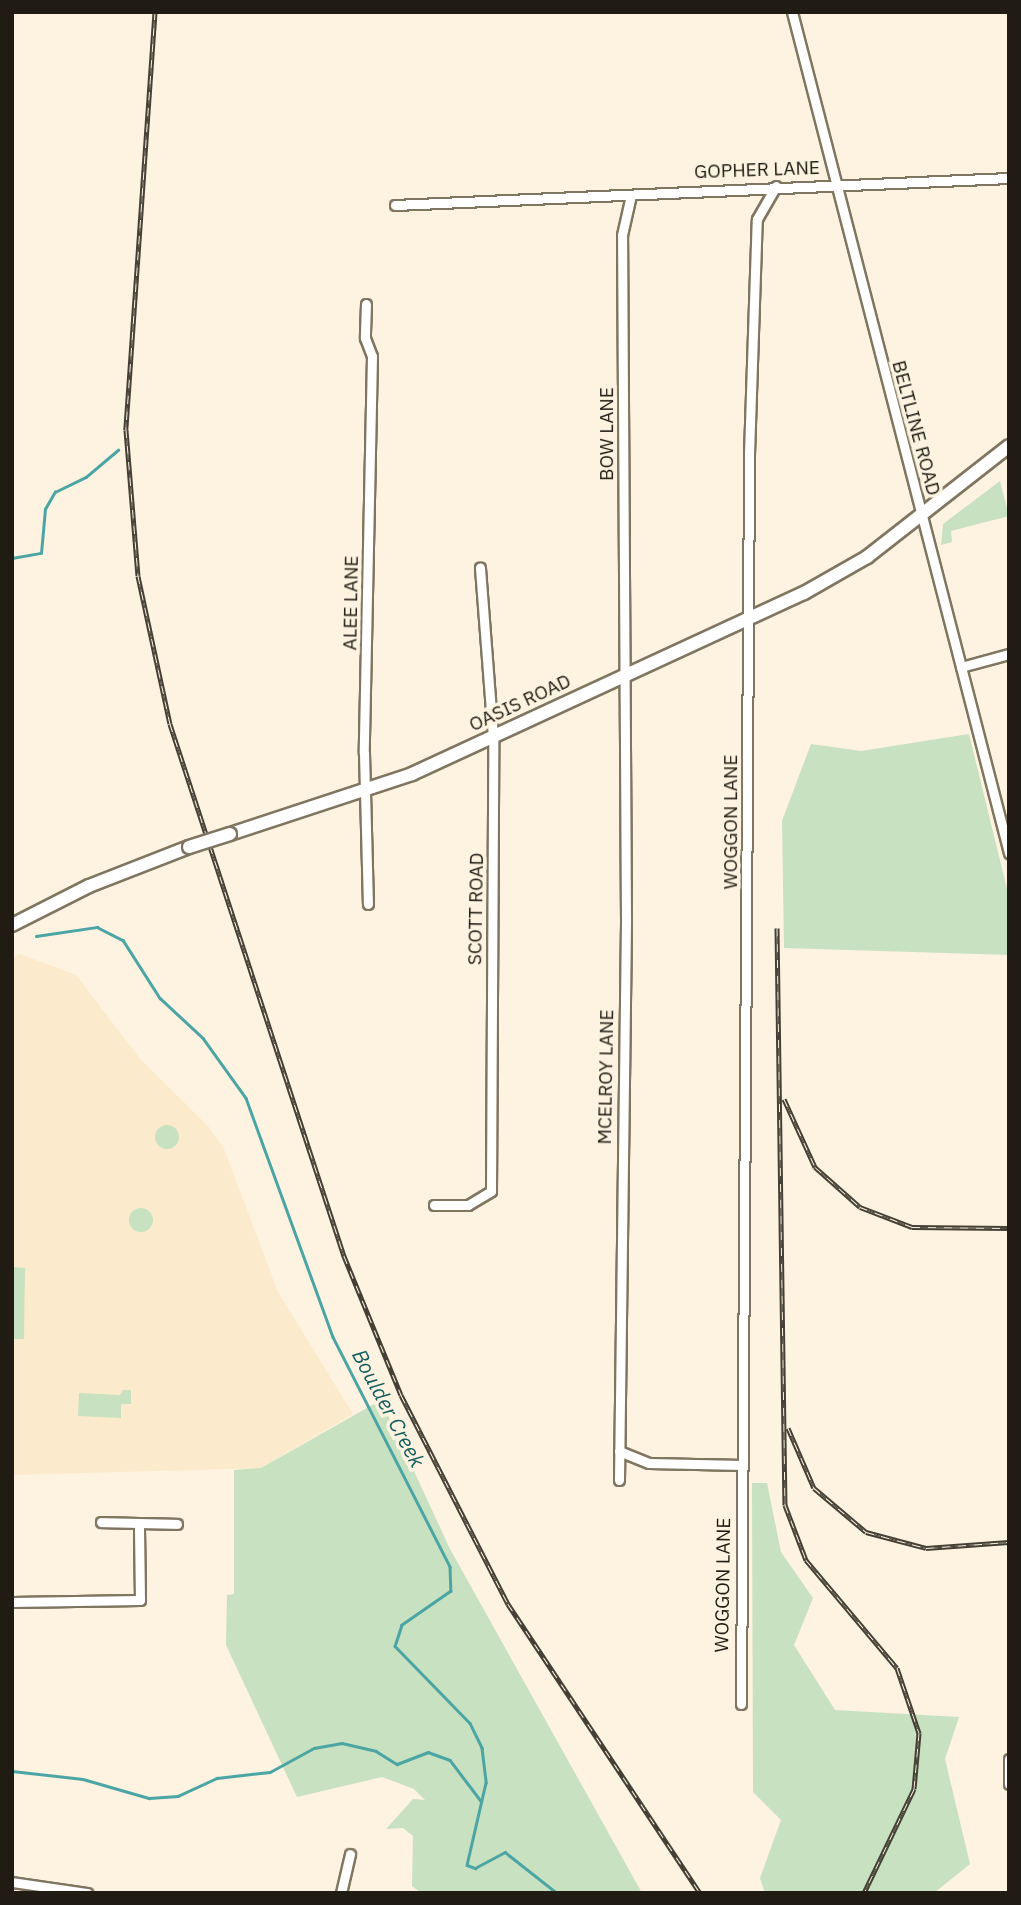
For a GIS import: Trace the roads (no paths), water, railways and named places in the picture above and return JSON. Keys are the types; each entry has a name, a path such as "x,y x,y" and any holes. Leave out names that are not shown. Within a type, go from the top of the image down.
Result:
{"main road":[{"name":"OASIS ROAD","path":"12,925 89,886 189,847 366,792 493,737 837,576 922,516 1009,446"}],"street":[{"name":"BELTLINE ROAD","path":"792,12 839,184 1009,853"},
{"name":"GOPHER LANE","path":"395,205 508,203 776,186 1009,178"},
{"name":"WOGGON LANE","path":"741,1704 747,618 757,219 776,186"},
{"name":"BOW LANE","path":"624,675 622,235 631,195"},
{"name":"ALEE LANE","path":"366,304 365,338 372,356 366,792 368,904"},
{"name":"SCOTT ROAD","path":"434,1205 468,1205 491,1191 493,737 480,567"},
{"path":"961,667 1009,654"},
{"name":"MCELROY LANE","path":"619,1480 624,675"},
{"path":"619,1451 649,1463 743,1465"},
{"path":"101,1522 177,1524"},
{"path":"12,1602 140,1600 139,1525"},
{"path":"1009,1759 1009,1784"},
{"path":"341,1893 350,1854"},
{"path":"12,1882 87,1893"}],"waterway":[{"path":"12,558 41,553 45,509 55,492 86,477 118,450"},
{"name":"Boulder Creek","path":"36,936 97,927 123,940 160,998 203,1038 246,1098 333,1337 450,1567 451,1591 402,1625 395,1646 470,1723 482,1748 486,1783 467,1865 475,1868 505,1852 557,1893"},
{"path":"12,1771 83,1779 149,1798 178,1796 217,1778 270,1772 314,1748 342,1743 376,1751 397,1764 428,1752 450,1760 481,1801"}],"railway":[{"path":"155,12 126,430 138,576 170,724 344,1256 401,1395 508,1604 700,1893"},
{"path":"777,928 785,1505 806,1560 897,1668 919,1733 914,1789 864,1893"},
{"path":"784,1099 815,1167 860,1207 912,1227 1009,1228"},
{"path":"788,1428 814,1488 866,1532 926,1548 1009,1542"}]}
